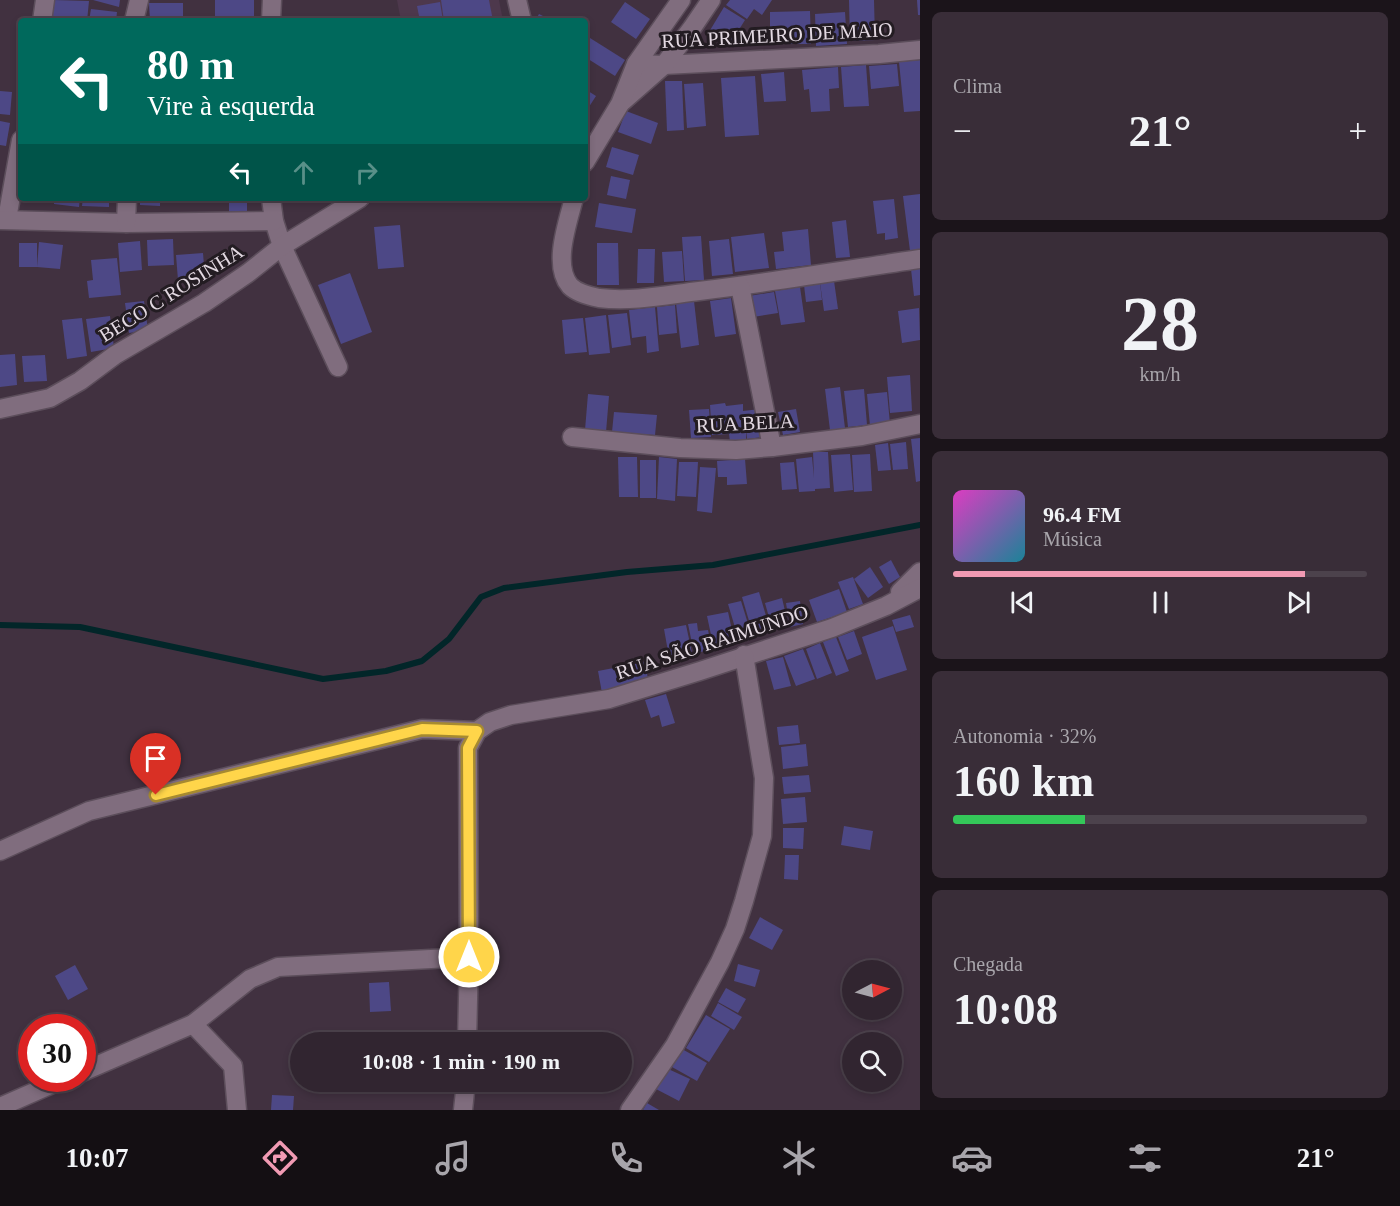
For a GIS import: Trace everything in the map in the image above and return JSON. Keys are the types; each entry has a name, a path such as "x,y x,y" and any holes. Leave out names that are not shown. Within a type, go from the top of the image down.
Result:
{"street":[{"path":"42,18 45,0"},
{"path":"135,18 139,0"},
{"path":"271,18 272,0"},
{"path":"517,0 521,18"},
{"path":"588,157 620,105 636,64 681,0"},
{"path":"620,105 664,64 711,0"},
{"name":"RUA PRIMEIRO DE MAIO","path":"636,64 879,54 920,50"},
{"path":"4,219 18,154"},
{"path":"126,223 127,201"},
{"path":"271,201 274,221 282,246 338,367"},
{"name":"BECO C ROSINHA","path":"0,409 50,398 60,393 115,355 204,303 282,246 355,201"},
{"path":"573,201 562,244 562,271 570,286 582,294 600,298 639,298 740,286 920,259"},
{"name":"BECO C ROSINHA","path":"4,219 126,223 274,221"},
{"path":"740,286 772,447"},
{"name":"RUA BELA","path":"572,437 680,448 736,450 862,436 920,424"},
{"path":"886,606 920,572"},
{"name":"RUA SÃO RAIMUNDO","path":"477,731 490,722 511,716 609,699 700,671 832,628 886,606 920,588"},
{"path":"630,1110 675,1045 720,962 735,929 762,836 764,778 744,655"},
{"path":"0,851 89,812 422,729 477,731 468,748 467,1032"},
{"path":"96,1066 193,1024 250,979 278,967 469,957"},
{"path":"193,1024 233,1066 237,1110"},
{"path":"0,1107 34,1092"},
{"path":"462,1110 465,1092"}],"shaded area":[{"path":"397,0 499,0 502,18 400,18"}],"building":[{"path":"53,0 89,1 87,18 50,18"},
{"path":"93,0 120,0 119,7"},
{"path":"215,0 254,0 254,18 215,18"},
{"path":"441,0 489,0 492,18 444,18"},
{"path":"730,0 772,0 762,15 754,9 747,19 726,5"},
{"path":"849,0 874,0 875,40 850,41"},
{"path":"917,0 920,0 920,15 918,15"},
{"path":"440,2 443,18 419,18 417,6"},
{"path":"625,2 650,19 636,39 611,22"},
{"path":"149,3 183,3 183,18 150,18"},
{"path":"724,7 745,20 730,44 709,32"},
{"path":"91,9 117,12 116,18 90,18"},
{"path":"810,11 811,44 770,44 770,12"},
{"path":"845,12 847,44 816,46 815,14"},
{"path":"590,38 625,60 615,76 588,59"},
{"path":"920,60 920,111 904,112 899,62"},
{"path":"897,64 899,86 871,89 869,66"},
{"path":"866,65 869,106 844,107 841,67"},
{"path":"838,67 839,88 829,89 830,111 811,112 809,89 804,90 802,70"},
{"path":"784,72 786,101 764,102 761,74"},
{"path":"755,76 759,135 725,137 721,78"},
{"path":"665,81 682,81 684,130 667,131"},
{"path":"703,83 706,126 687,128 684,84"},
{"path":"0,91 12,92 10,115 0,114"},
{"path":"588,91 596,96 588,108"},
{"path":"626,111 658,123 651,144 618,132"},
{"path":"0,121 10,123 6,146 0,145"},
{"path":"612,147 639,155 633,175 606,167"},
{"path":"611,176 630,180 626,199 607,195"},
{"path":"920,194 920,249 910,251 903,196"},
{"path":"894,199 898,238 885,240 885,233 877,234 873,201"},
{"path":"54,201 80,201 79,207 54,204"},
{"path":"83,201 109,201 109,207 82,206"},
{"path":"140,201 160,201 160,206 140,205"},
{"path":"229,201 247,201 247,212 229,213"},
{"path":"599,203 636,209 632,233 595,227"},
{"path":"846,220 850,257 836,258 832,222"},
{"path":"400,225 404,267 378,269 374,227"},
{"path":"808,229 811,265 776,269 774,252 784,251 782,232"},
{"path":"764,233 769,268 735,272 731,237"},
{"path":"701,236 704,280 685,281 682,237"},
{"path":"173,239 174,265 148,266 147,240"},
{"path":"729,239 733,274 712,276 709,241"},
{"path":"140,241 142,270 120,272 118,243"},
{"path":"39,242 63,245 60,269 37,267"},
{"path":"19,243 37,243 37,267 19,267"},
{"path":"597,243 618,243 619,285 597,285"},
{"path":"638,249 655,249 654,283 637,283"},
{"path":"682,251 684,281 664,282 662,252"},
{"path":"203,253 205,278 178,280 176,255"},
{"path":"117,258 121,295 89,298 87,281 93,280 91,260"},
{"path":"920,268 920,295 914,296 911,269"},
{"path":"350,273 372,332 341,344 318,285"},
{"path":"834,281 838,309 824,311 820,283"},
{"path":"820,283 822,300 806,302 804,285"},
{"path":"800,287 805,322 781,325 775,291"},
{"path":"774,292 778,313 753,317 749,296"},
{"path":"731,298 736,334 715,337 710,301"},
{"path":"144,301 148,330 129,333 125,303"},
{"path":"694,301 699,345 681,348 676,303"},
{"path":"675,305 677,333 659,335 657,307"},
{"path":"655,307 659,351 647,353 646,336 632,338 629,310"},
{"path":"919,308 920,340 902,343 898,311"},
{"path":"627,313 631,345 612,348 608,315"},
{"path":"606,315 610,353 589,355 585,318"},
{"path":"110,316 114,348 91,352 86,319"},
{"path":"82,318 87,356 67,359 62,320"},
{"path":"583,318 587,352 565,354 562,320"},
{"path":"15,354 17,385 0,387 0,355"},
{"path":"45,355 47,381 24,382 22,356"},
{"path":"910,375 912,411 890,413 887,377"},
{"path":"840,387 845,428 830,430 825,389"},
{"path":"864,389 867,425 848,427 844,391"},
{"path":"887,392 890,424 870,426 867,394"},
{"path":"588,394 609,396 606,432 585,430"},
{"path":"725,403 726,406 743,404 743,411 760,409 763,437 747,439 746,429 746,440 730,442 729,434 712,435 710,405"},
{"path":"709,409 711,437 691,438 689,410"},
{"path":"796,409 800,432 783,435 778,412"},
{"path":"614,412 657,415 655,435 612,432"},
{"path":"920,438 920,481 916,482 911,439"},
{"path":"906,442 908,469 893,470 890,444"},
{"path":"888,443 891,470 878,471 875,445"},
{"path":"813,452 828,452 830,488 799,492 796,459 812,457 814,478"},
{"path":"850,454 853,490 834,492 831,455"},
{"path":"870,454 872,491 854,492 852,455"},
{"path":"618,457 637,457 638,497 619,497"},
{"path":"659,457 677,459 675,501 657,499"},
{"path":"745,459 747,484 727,485 727,477 718,477 717,461"},
{"path":"640,460 656,460 656,498 640,498"},
{"path":"679,462 698,462 696,497 677,496"},
{"path":"794,462 797,489 782,490 780,463"},
{"path":"700,467 716,468 712,513 697,511"},
{"path":"891,560 900,577 889,584 879,567"},
{"path":"870,567 883,587 868,598 854,579"},
{"path":"853,577 863,604 849,609 838,582"},
{"path":"839,589 847,612 817,622 809,600"},
{"path":"759,592 769,626 752,631 742,597"},
{"path":"782,598 788,624 772,628 765,603"},
{"path":"741,601 750,630 737,634 728,604"},
{"path":"800,601 803,624 790,627 786,603"},
{"path":"728,612 735,644 714,649 707,616"},
{"path":"910,615 914,627 896,632 892,620"},
{"path":"697,623 698,631 708,630 712,650 694,653 688,624"},
{"path":"686,625 692,653 669,657 664,629"},
{"path":"893,626 907,670 876,680 862,637"},
{"path":"854,631 862,654 847,660 838,637"},
{"path":"836,637 849,671 836,676 823,642"},
{"path":"820,643 832,673 817,679 806,649"},
{"path":"803,649 815,679 796,686 784,656"},
{"path":"783,657 791,686 774,690 766,661"},
{"path":"645,662 649,685 602,693 598,671"},
{"path":"666,694 675,723 662,727 659,715 651,718 645,700"},
{"path":"798,725 800,743 779,745 777,727"},
{"path":"806,744 808,766 783,769 781,747"},
{"path":"809,775 811,792 784,794 782,777"},
{"path":"805,797 807,822 783,824 781,799"},
{"path":"844,826 873,831 870,850 841,845"},
{"path":"783,828 804,828 803,849 783,848"},
{"path":"785,855 799,855 798,880 784,879"},
{"path":"760,917 783,930 772,950 749,938"},
{"path":"738,964 760,970 755,987 734,981"},
{"path":"75,965 88,989 68,1000 55,976"},
{"path":"389,982 391,1011 370,1012 369,983"},
{"path":"726,988 746,999 738,1013 718,1002"},
{"path":"718,1003 742,1017 734,1030 711,1016"},
{"path":"706,1015 730,1029 709,1062 686,1048"},
{"path":"682,1049 707,1063 697,1081 672,1067"},
{"path":"666,1068 690,1079 679,1101 656,1089"},
{"path":"272,1095 294,1096 293,1110 271,1110"},
{"path":"647,1103 659,1110 643,1110"}],"waterway":[{"path":"0,625 80,627 323,679 386,671 422,661 449,639 481,597 504,588 627,572 713,565 920,525"}],"route":[{"path":"156,795 422,729 477,731 468,748 469,957"}]}
